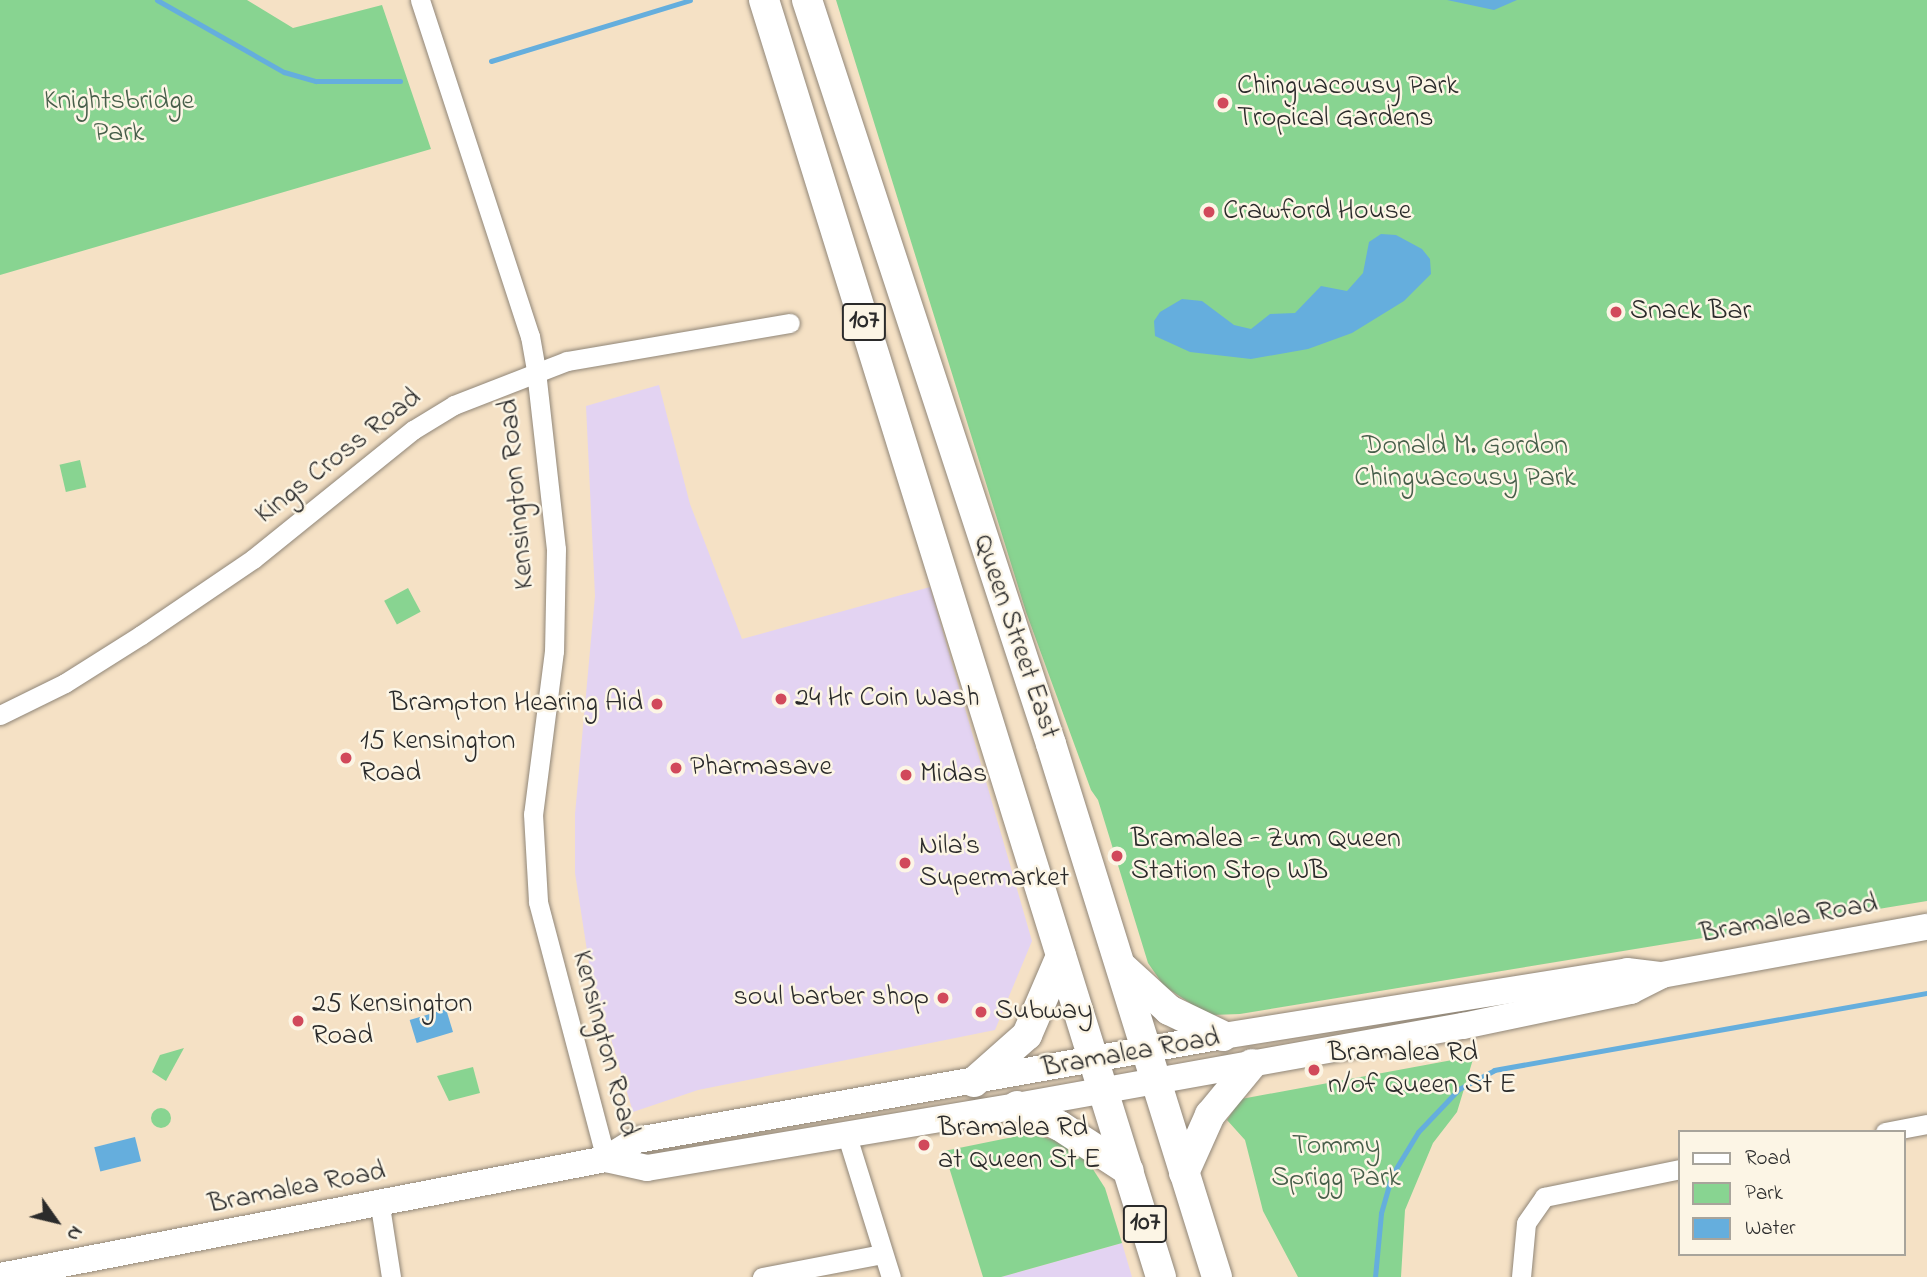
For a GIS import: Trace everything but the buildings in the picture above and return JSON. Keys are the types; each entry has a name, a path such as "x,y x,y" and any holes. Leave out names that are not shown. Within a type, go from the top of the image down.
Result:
{"main road":[{"name":"Queen Street East","path":"764,0 1161,1277"},
{"name":"Queen Street East","path":"807,0 1120,966 1217,1277"},
{"name":"Bramalea Road","path":"606,1159 647,1168 847,1136 1252,1064 1631,990 1662,975 1927,927"},
{"path":"974,1082 1027,1035 1061,956"},
{"path":"1120,966 1169,1010 1223,1037"},
{"name":"Bramalea Road","path":"0,1276 380,1206 606,1159 637,1140 1223,1037 1626,971 1662,975"},
{"path":"1184,1173 1210,1115 1252,1064"},
{"path":"1017,1106 1060,1126 1129,1171"}],"street":[{"name":"Kensington Road","path":"420,0 530,336 536,371 556,549 554,652 533,814 538,902 606,1159"},
{"name":"Kings Cross Road","path":"0,715 65,683 253,559 413,430 454,405 568,360 790,323"},
{"path":"1896,1130 1927,1124"},
{"path":"847,1136 891,1277"},
{"path":"1521,1277 1526,1223 1544,1197 1678,1169"},
{"path":"380,1206 391,1277"},
{"path":"762,1277 883,1254"}],"shaded area":[{"path":"659,385 690,504 742,639 930,587 1032,941 995,1030 698,1090 633,1112 590,970 575,873 575,814 595,596 586,406"},
{"path":"1122,1243 1132,1277 1001,1277"}],"green space":[{"name":"Knightsbridge Park","path":"0,0 247,0 293,28 382,5 431,149 0,275"},
{"name":"Donald M. Gordon Chinguacousy Park","path":"836,0 1927,0 1927,901 1240,1014 1212,1015 1188,1009 1190,1003 1164,986 1148,963 1098,800 1091,790 1026,612"},
{"path":"80,460 86,487 66,492 60,465"},
{"path":"408,588 421,612 397,625 384,601"},
{"path":"184,1048 166,1081 152,1072 160,1055"},
{"name":"Tommy Sprigg Park","path":"1474,1056 1457,1112 1433,1143 1405,1210 1401,1277 1298,1277 1263,1211 1245,1140 1227,1120 1241,1099"},
{"path":"473,1067 480,1093 449,1101 437,1076"},
{"path":"157,1108 165,1108 171,1118 165,1128 157,1128 151,1122 151,1114"},
{"path":"1028,1134 1055,1140 1089,1163 1105,1188 1122,1243 1001,1277 983,1277 944,1151"}],"water":[{"path":"1447,0 1517,0 1494,10"},
{"path":"1381,234 1396,235 1422,249 1430,259 1431,274 1404,301 1352,333 1308,349 1251,359 1190,352 1155,336 1154,321 1160,312 1182,299 1202,301 1234,325 1251,329 1270,314 1295,313 1321,286 1347,291 1363,273 1369,242"},
{"path":"446,1009 453,1032 417,1043 410,1020"},
{"path":"135,1137 141,1161 100,1171 94,1147"}],"waterway":[{"path":"157,0 284,72 316,81 400,81"},
{"path":"491,61 690,0"},
{"path":"1375,1277 1381,1213 1392,1175 1418,1132 1459,1089 1494,1070 1927,993"}],"place":[{"name":"Chinguacousy Park Tropical Gardens","path":"1223,103"},
{"name":"Crawford House","path":"1209,212"},
{"name":"Snack Bar","path":"1616,312"},
{"name":"24 Hr Coin Wash","path":"781,699"},
{"name":"Brampton Hearing Aid","path":"657,704"},
{"name":"15 Kensington Road","path":"346,758"},
{"name":"Pharmasave","path":"676,768"},
{"name":"Midas","path":"906,775"},
{"name":"Bramalea - Zum Queen Station Stop WB","path":"1117,856"},
{"name":"Nila’s Supermarket","path":"905,863"},
{"name":"soul barber shop","path":"943,998"},
{"name":"Subway","path":"981,1012"},
{"name":"25 Kensington Road","path":"298,1021"},
{"name":"Bramalea Rd n/of Queen St E","path":"1314,1070"},
{"name":"Bramalea Rd at Queen St E","path":"924,1145"}]}
